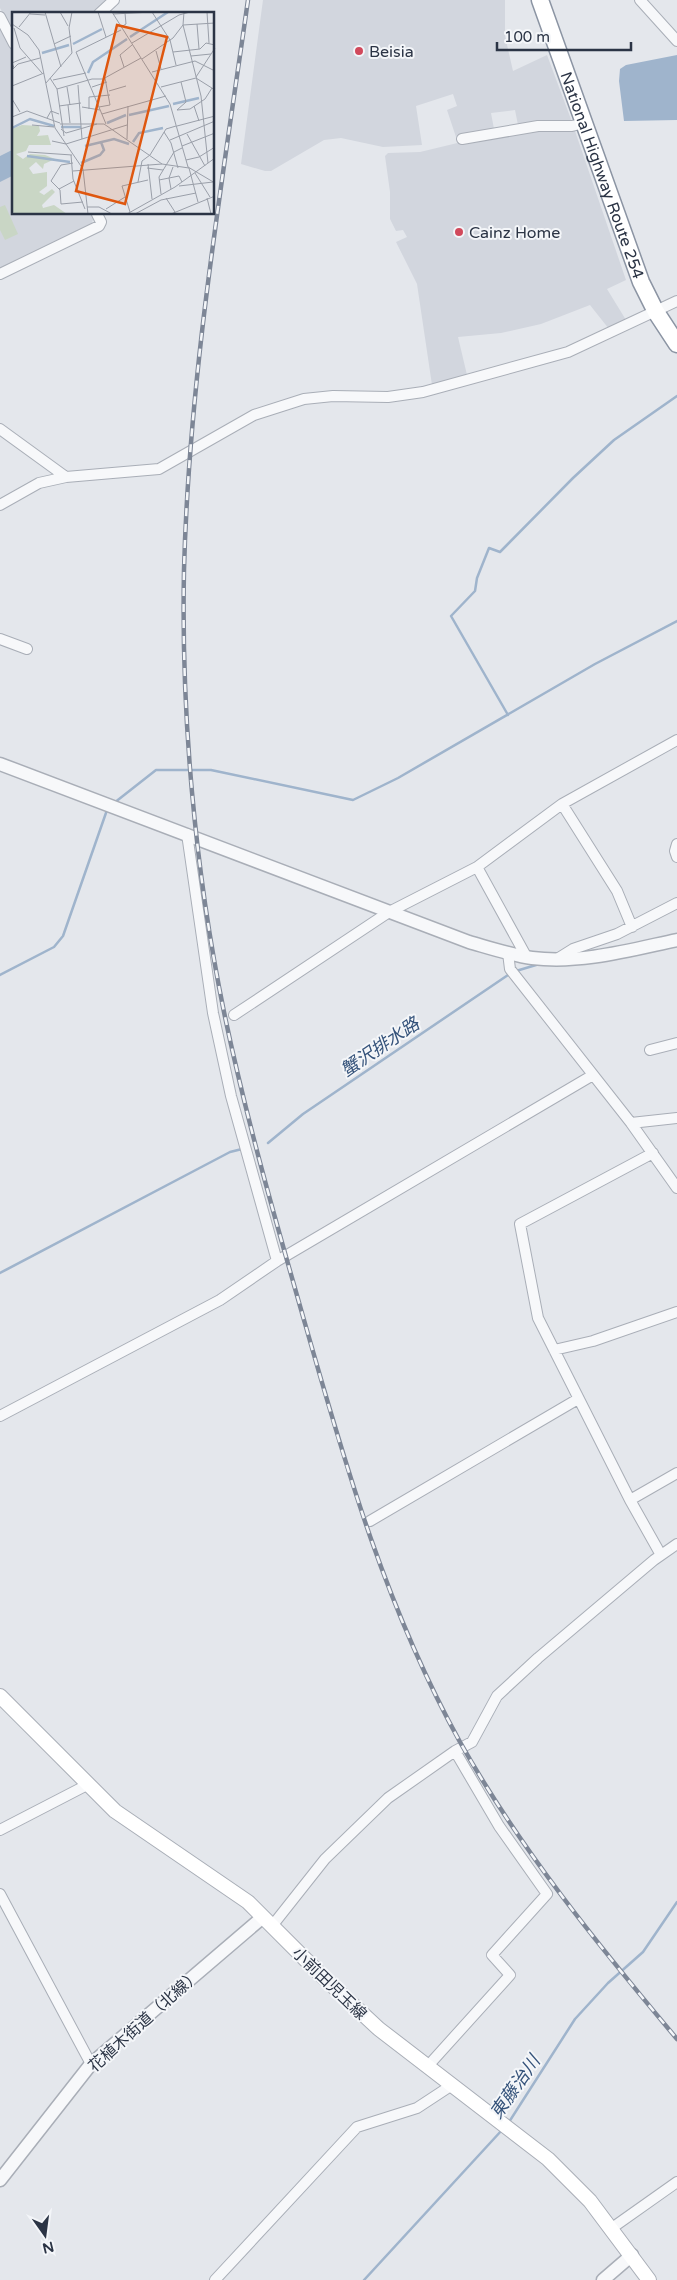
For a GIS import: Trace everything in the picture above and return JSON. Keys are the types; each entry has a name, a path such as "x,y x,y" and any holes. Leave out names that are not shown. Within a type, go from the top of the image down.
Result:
{"highway":[{"name":"National Highway Route 254","path":"540,0 640,282 656,312 677,344"}],"main road":[{"name":"小前田児玉線","path":"0,1696 87,1786 115,1811 248,1902 356,2008 427,2067 548,2159 590,2201 649,2280"}],"street":[{"path":"101,12 114,0"},
{"path":"640,0 677,41"},
{"path":"0,16 12,40"},
{"path":"462,139 538,126 572,126 584,123"},
{"path":"0,274 99,226 100,222 97,215"},
{"path":"0,505 39,483 66,477 159,469 254,416 304,399 333,396 388,397 423,392 568,352 677,301"},
{"path":"0,429 66,477"},
{"path":"0,639 27,649"},
{"path":"234,1015 390,912 477,867 562,804 677,740"},
{"path":"0,764 469,942 508,953 556,959 593,957 677,940"},
{"path":"562,804 618,891 632,927"},
{"path":"187,834 214,1013 231,1096 277,1261"},
{"path":"677,844 675,851 677,857"},
{"path":"477,867 526,956"},
{"path":"556,959 573,949 632,927 677,903"},
{"path":"508,953 510,969 631,1123 677,1188"},
{"path":"650,1050 677,1043"},
{"path":"0,1416 220,1300 277,1261 593,1075"},
{"path":"631,1123 677,1118"},
{"path":"653,1153 520,1224 538,1318 630,1500 661,1555"},
{"path":"554,1350 593,1341 677,1312"},
{"path":"370,1521 578,1399"},
{"path":"630,1500 677,1473"},
{"path":"267,1921 325,1859 388,1798 455,1751 472,1742 497,1696 538,1658 661,1555 677,1544"},
{"path":"427,2067 510,1975 492,1955 546,1894 498,1826 455,1751"},
{"path":"0,1830 87,1786"},
{"path":"0,1894 91,2064"},
{"name":"花植木街道（北線）","path":"0,2180 91,2064 267,1921"},
{"path":"215,2280 357,2126 417,2108 452,2085"},
{"path":"612,2228 677,2182"},
{"path":"603,2280 632,2255"}],"shaded area":[{"path":"0,0 110,0 98,12 12,12 12,31 0,8"},
{"path":"263,0 505,0 505,36 513,71 547,55 572,122 518,125 515,110 491,113 494,129 456,137 447,110 457,106 453,94 416,106 422,145 383,147 341,138 324,140 271,171 241,164"},
{"path":"0,27 12,51 12,215 93,215 94,217 91,225 0,270"},
{"path":"536,131 575,131 626,280 607,289 626,320 609,329 590,305 541,324 501,333 458,337 467,375 432,385 417,284 396,242 407,237 403,230 396,231 390,219 390,192 385,156 388,153 420,152 474,139"}],"green space":[{"path":"5,205 18,234 5,240 0,230 0,207"}],"water":[{"path":"677,55 677,120 624,121 619,81 620,69 626,65"},
{"path":"12,150 12,176 0,182 0,156"}],"waterway":[{"path":"508,715 451,616 475,591 477,578 489,548 500,552 573,478 614,440 677,396"},
{"path":"114,803 156,770 211,770 353,800 398,778 595,664 677,621"},
{"path":"0,975 54,947 63,936 107,810"},
{"name":"蟹沢排水路","path":"516,971 536,965"},
{"name":"蟹沢排水路","path":"268,1143 303,1114 508,975"},
{"name":"蟹沢排水路","path":"0,1273 230,1152 242,1149"},
{"name":"東藤治川","path":"509,2122 575,2019 608,1983 643,1952 677,1902"},
{"name":"東藤治川","path":"364,2280 502,2130"}],"railway":[{"path":"248,0 217,213 199,355 187,498 184,570 185,680 192,792 205,904 224,1012 262,1170 337,1434 371,1539 411,1642 460,1742 508,1820 562,1896 677,2039"}],"place":[{"name":"Beisia","path":"359,51"},
{"name":"Cainz Home","path":"459,232"}]}
